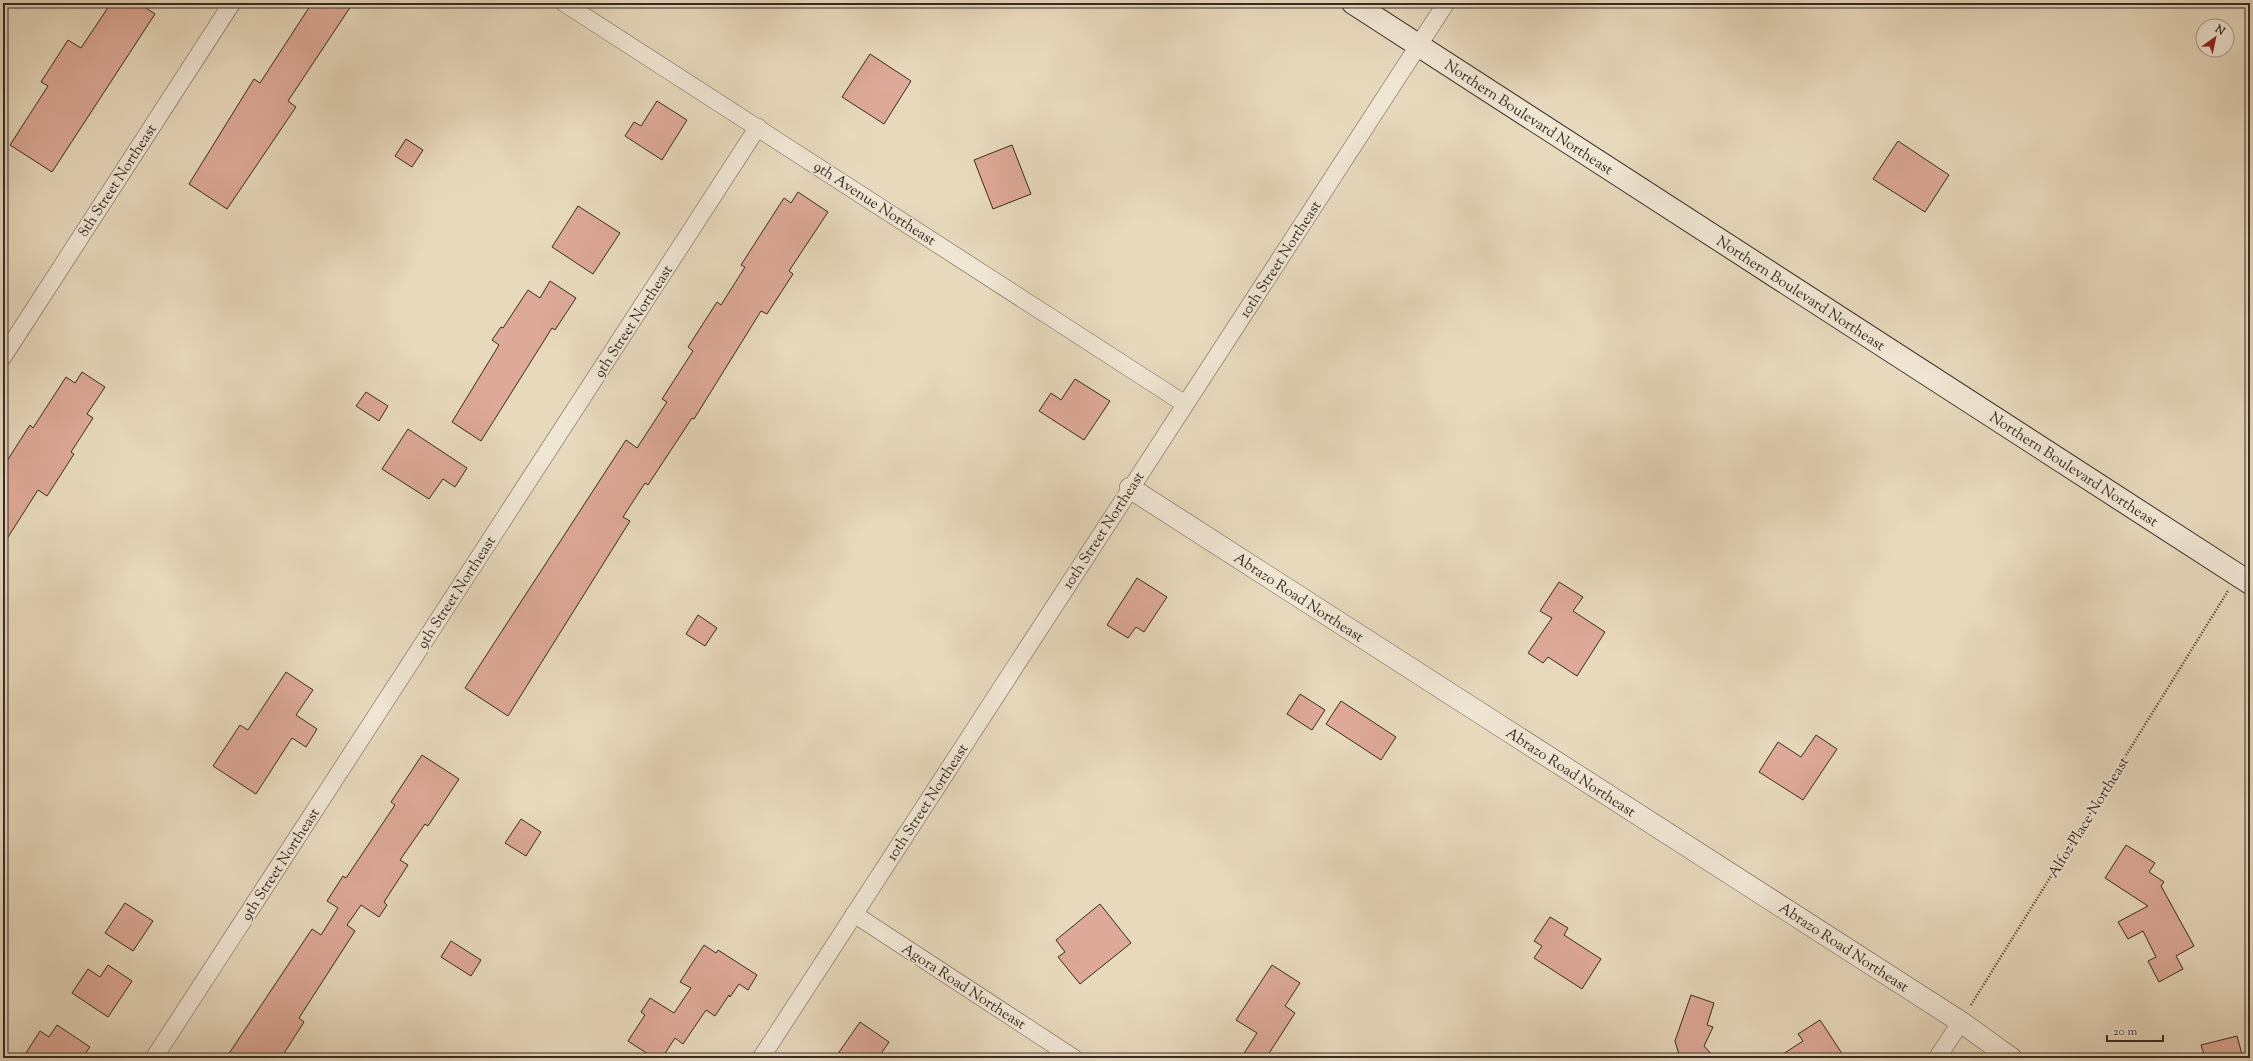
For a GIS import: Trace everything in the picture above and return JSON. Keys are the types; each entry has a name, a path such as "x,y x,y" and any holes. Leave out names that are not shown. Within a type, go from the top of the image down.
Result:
{"main road":[{"name":"Northern Boulevard Northeast","path":"1353,3 2244,579"}],"street":[{"name":"8th Street Northeast","path":"3,357 232,3"},
{"name":"9th Avenue Northeast","path":"564,3 1185,404"},
{"name":"10th Street Northeast","path":"760,1058 1446,3"},
{"name":"9th Street Northeast","path":"154,1058 758,127"},
{"name":"Abrazo Road Northeast","path":"1130,488 1960,1022 2011,1058"},
{"name":"Agora Road Northeast","path":"854,914 1074,1058"},
{"path":"1937,1058 1960,1022"}],"path":[{"name":"Alfoz Place Northeast","path":"1960,1022 2244,579"}],"building":[{"path":"111,3 139,3 155,14 52,172 10,145 48,86 41,82 68,40 81,48"},
{"path":"312,3 353,3 288,101 296,107 227,209 189,184 254,79 260,83"},
{"path":"870,54 911,81 884,124 842,97"},
{"path":"657,101 687,120 662,160 625,136 634,122 641,126"},
{"path":"406,139 423,150 412,167 395,156"},
{"path":"1898,141 1949,175 1925,212 1873,179"},
{"path":"1012,145 1031,194 993,209 974,160"},
{"path":"798,192 828,212 789,271 793,274 767,314 761,311 694,419 692,418 648,485 645,483 623,517 630,521 508,716 465,688 626,440 637,448 667,402 662,399 693,351 688,347 717,302 721,305 745,267 741,265 784,198 791,203"},
{"path":"578,206 620,233 593,274 552,247"},
{"path":"550,281 576,298 555,330 552,328 481,441 452,422 499,345 492,340 501,327 503,328 528,290 540,298"},
{"path":"82,372 105,387 87,414 93,418 71,452 74,454 47,496 38,490 3,545 3,467 30,425 33,428 66,377 75,383"},
{"path":"1075,379 1110,401 1084,440 1039,411 1051,393 1061,400"},
{"path":"366,392 388,406 379,421 356,406"},
{"path":"408,429 467,468 455,487 443,479 429,499 382,469"},
{"path":"1137,578 1167,597 1144,632 1136,627 1128,638 1107,625"},
{"path":"1559,582 1583,597 1573,611 1605,632 1577,676 1548,657 1543,663 1528,653 1552,618 1540,611"},
{"path":"698,615 717,628 705,646 686,634"},
{"path":"286,672 313,690 296,715 317,729 306,747 292,738 256,794 213,766 240,725 248,730"},
{"path":"1300,694 1325,710 1312,730 1287,714"},
{"path":"1341,701 1396,737 1381,760 1326,724"},
{"path":"1816,735 1837,749 1803,800 1759,772 1778,742 1801,757"},
{"path":"422,755 459,779 428,826 425,824 400,860 408,865 384,902 387,905 379,917 361,905 347,925 355,931 299,1018 304,1022 281,1058 226,1058 312,929 321,935 338,908 327,901 343,876 346,878 395,805 391,802"},
{"path":"521,819 541,832 526,856 505,843"},
{"path":"2126,845 2155,863 2149,872 2164,882 2161,886 2194,946 2176,956 2183,969 2159,982 2148,961 2156,957 2143,931 2128,939 2118,922 2148,906 2105,878"},
{"path":"125,903 153,921 133,951 105,933"},
{"path":"1100,904 1131,943 1080,984 1058,957 1065,952 1056,940"},
{"path":"1550,917 1568,928 1564,935 1601,959 1582,989 1534,958 1542,946 1534,941"},
{"path":"451,941 481,960 471,976 441,957"},
{"path":"704,945 716,953 718,950 757,975 748,990 739,984 730,997 729,995 715,1016 706,1010 683,1044 675,1038 662,1058 654,1058 628,1041 645,1015 641,1012 650,998 674,1013 691,988 680,982"},
{"path":"108,965 132,981 108,1017 72,993 88,969 100,977"},
{"path":"1272,965 1300,983 1285,1006 1295,1013 1266,1058 1241,1058 1257,1033 1236,1020"},
{"path":"1691,995 1714,1003 1707,1025 1713,1027 1704,1046 1715,1058 1680,1058 1675,1041"},
{"path":"1820,1020 1845,1058 1777,1058 1803,1041 1798,1034"},
{"path":"860,1022 889,1042 878,1058 835,1058"},
{"path":"57,1025 90,1047 82,1058 33,1058 26,1053 40,1031 49,1037"},
{"path":"2237,1036 2243,1058 2205,1058 2201,1045"}]}
